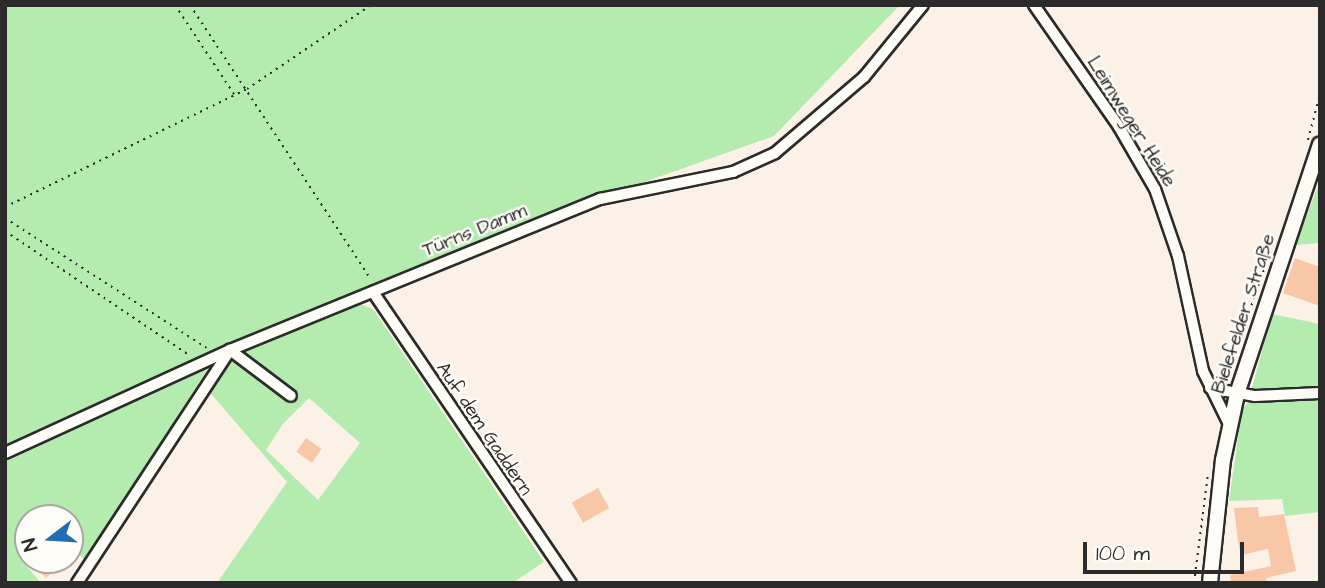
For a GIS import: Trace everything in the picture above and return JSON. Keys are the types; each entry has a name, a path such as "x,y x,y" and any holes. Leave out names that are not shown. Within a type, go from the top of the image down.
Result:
{"main road":[{"name":"Bielefelder Straße","path":"1210,583 1230,426 1237,394 1320,144"}],"street":[{"name":"Türns Damm","path":"5,453 218,355 600,199 733,172 775,153 864,77 923,5"},
{"name":"Leimweger Heide","path":"1034,5 1119,127 1155,189 1168,221 1210,388 1230,426"},
{"name":"Auf dem Gaddern","path":"376,291 571,583"},
{"path":"77,583 230,350 291,396"},
{"path":"1210,388 1237,394 1320,393"}],"path":[{"path":"175,5 234,95"},
{"path":"190,5 376,291"},
{"path":"5,207 247,89 371,5"},
{"path":"5,218 218,355"},
{"path":"5,232 201,363"}],"green space":[{"path":"5,5 900,5 774,136 476,242 301,314 5,448"},
{"path":"1320,181 1320,243 1295,245"},
{"path":"360,304 373,309 544,562 512,583 217,583 287,482 207,389 228,357","holes":["309,398 360,443 318,500 266,450 282,425"]},
{"path":"1272,314 1320,324 1320,388 1251,392"},
{"path":"210,365 86,561 84,504 14,504 14,574 33,574 41,583 5,583 5,462"},
{"path":"1320,398 1320,512 1285,516 1282,499 1229,501 1242,410 1248,402"}],"building":[{"path":"1295,258 1320,267 1320,306 1283,293"},
{"path":"306,438 322,449 312,463 296,452"},
{"path":"598,488 609,508 583,523 572,503"},
{"path":"1258,507 1259,517 1284,514 1296,571 1266,578 1267,583 1231,583 1230,575 1271,566 1268,549 1241,555 1238,542 1234,508"}]}
